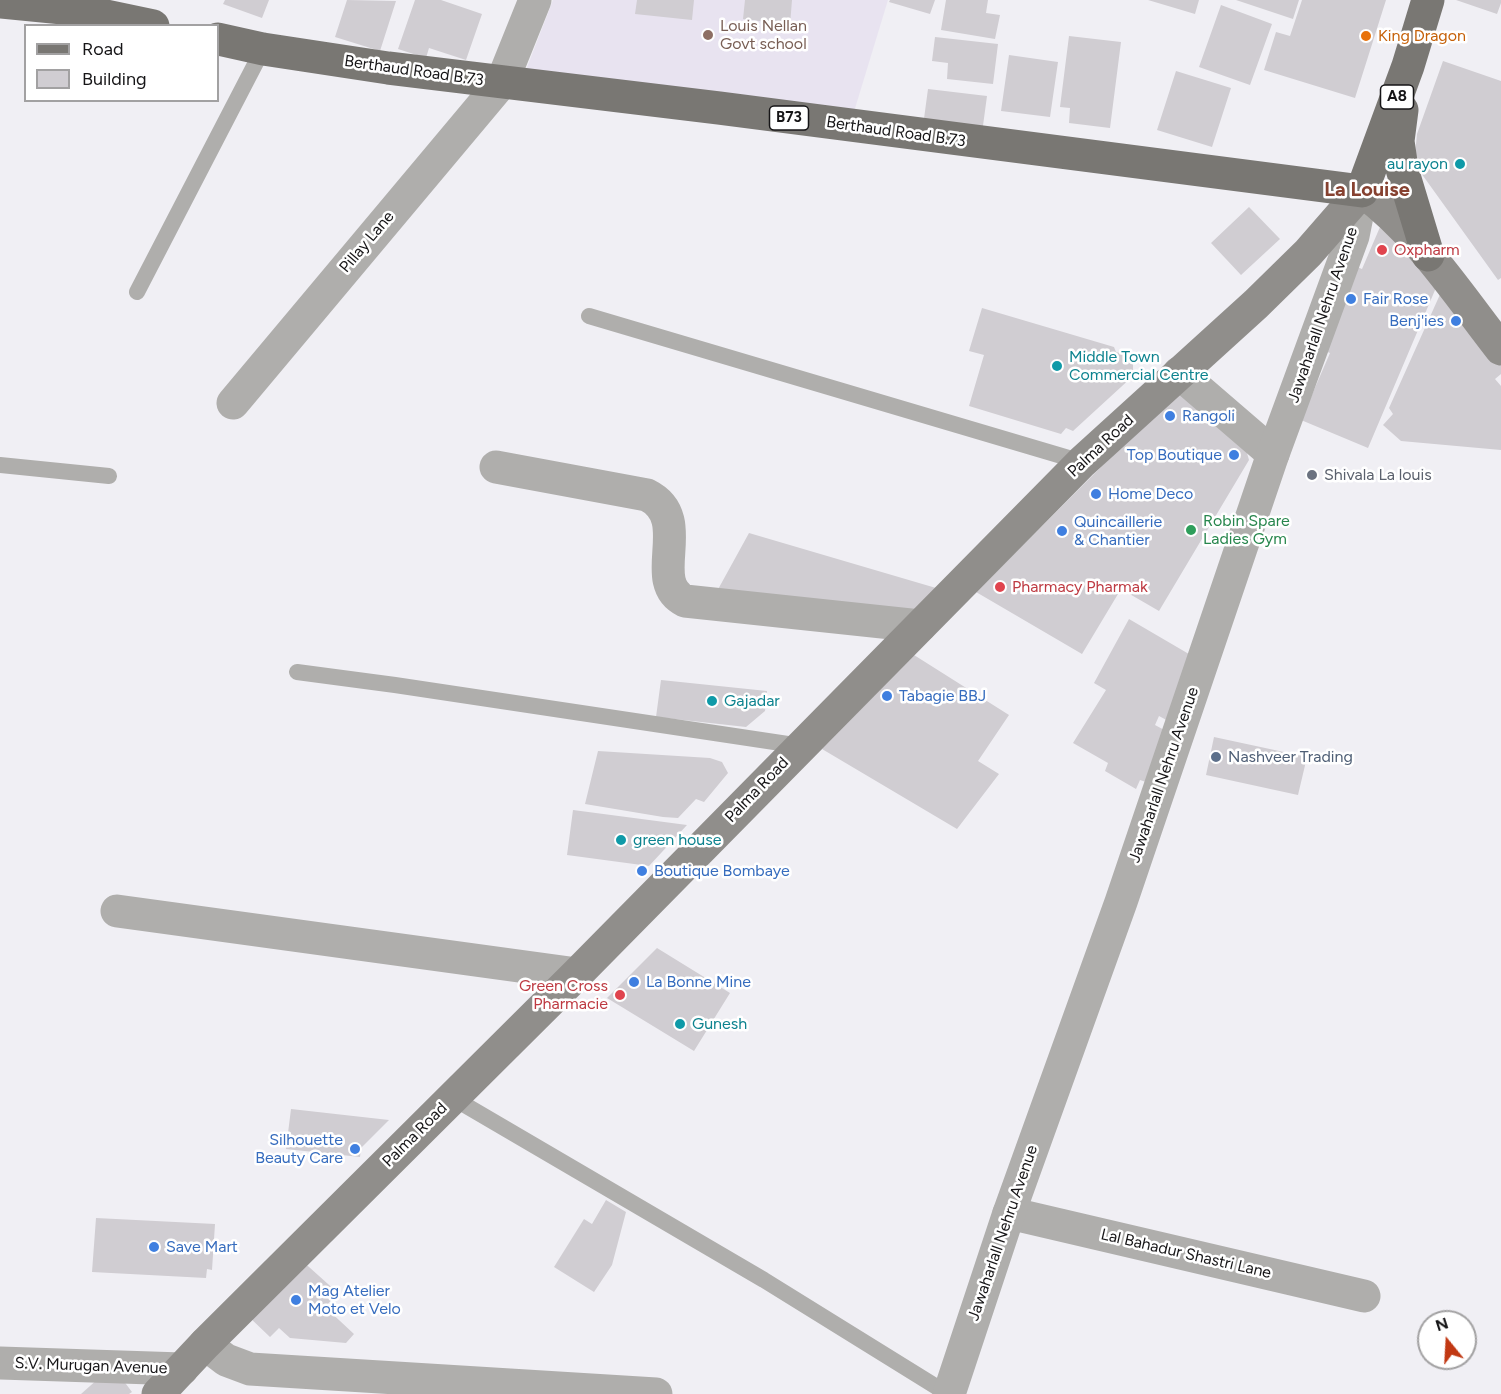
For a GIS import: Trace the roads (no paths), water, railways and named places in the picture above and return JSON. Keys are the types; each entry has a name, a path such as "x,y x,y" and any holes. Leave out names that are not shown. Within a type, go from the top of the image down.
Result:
{"main road":[{"name":"A8","path":"1362,191 1408,66 1428,0"},
{"path":"0,2 73,9 144,24"},
{"name":"Berthaud Road B.73","path":"219,39 263,49 388,68 1362,191"},
{"path":"1408,66 1398,141 1408,193 1428,255"},
{"path":"1362,191 1391,215 1428,255 1501,349"},
{"name":"Palma Road","path":"158,1394 205,1344 577,974 1083,462 1256,304 1308,253 1362,191"}],"street":[{"name":"Pillay Lane","path":"233,403 502,82 534,0"},
{"name":"Jawaharlall Nehru Avenue","path":"948,1394 1274,454 1353,236 1362,191"},
{"path":"1179,373 1274,454"},
{"path":"496,467 647,495 658,500 669,521 668,579 670,589 676,597 685,601 920,626"},
{"path":"117,911 577,974"},
{"name":"Lal Bahadur Shastri Lane","path":"1009,1213 1364,1296"},
{"path":"205,1344 226,1360 250,1369 656,1394"},
{"name":"S.V. Murugan Avenue","path":"0,1363 183,1369"}],"lane":[{"path":"137,292 263,49"},
{"path":"589,316 1083,462"},
{"path":"0,465 109,476"},
{"path":"297,672 801,746"},
{"path":"453,1098 764,1280 948,1394"}],"place":[{"name":"Louis Nellan Govt school","path":"708,35"},
{"name":"King Dragon","path":"1366,36"},
{"name":"au rayon","path":"1460,164"},
{"name":"Oxpharm","path":"1382,250"},
{"name":"Fair Rose","path":"1351,299"},
{"name":"Benj'ies","path":"1456,321"},
{"name":"Middle Town Commercial Centre","path":"1057,366"},
{"name":"Rangoli","path":"1170,416"},
{"name":"Top Boutique","path":"1234,455"},
{"name":"Shivala La louis","path":"1312,475"},
{"name":"Home Deco","path":"1096,494"},
{"name":"Robin Spare Ladies Gym","path":"1191,530"},
{"name":"Quincaillerie & Chantier","path":"1062,531"},
{"name":"Pharmacy Pharmak","path":"1000,587"},
{"name":"Tabagie BBJ","path":"887,696"},
{"name":"Gajadar","path":"712,701"},
{"name":"Nashveer Trading","path":"1216,757"},
{"name":"green house","path":"621,840"},
{"name":"Boutique Bombaye","path":"642,871"},
{"name":"La Bonne Mine","path":"634,982"},
{"name":"Green Cross Pharmacie","path":"620,995"},
{"name":"Gunesh","path":"680,1024"},
{"name":"Silhouette Beauty Care","path":"355,1149"},
{"name":"Save Mart","path":"154,1247"},
{"name":"Mag Atelier Moto et Velo","path":"296,1300"}],"district":[{"name":"La Louise","path":"1367,190"}]}
